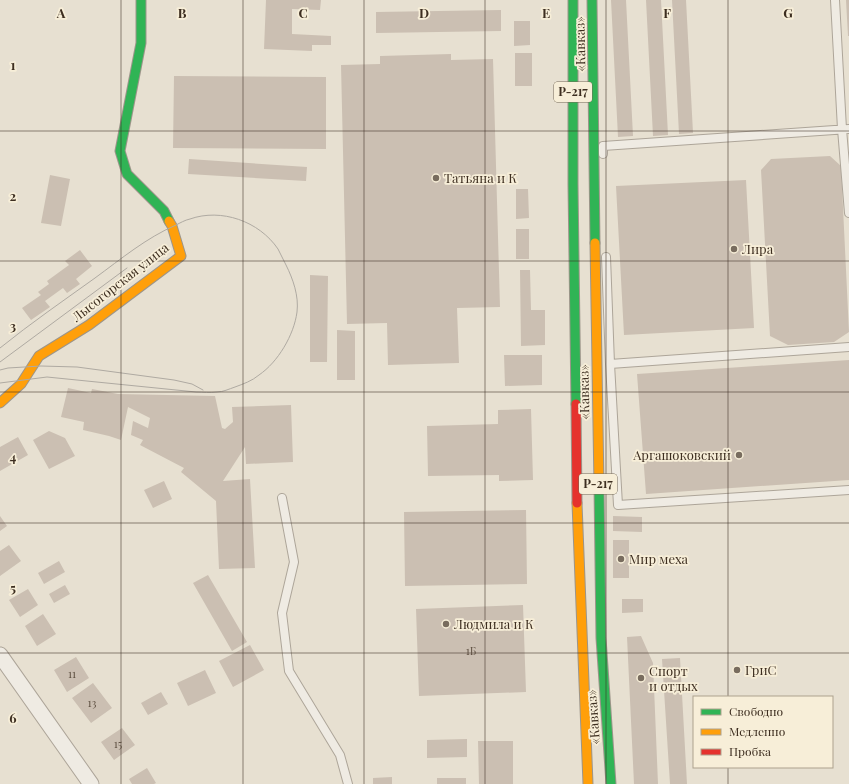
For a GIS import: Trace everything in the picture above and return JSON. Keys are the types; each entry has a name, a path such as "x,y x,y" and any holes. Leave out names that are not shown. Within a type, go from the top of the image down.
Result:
{"main road":[{"name":"Лысогорская улица","path":"0,403 21,384 39,356 89,325 180,256 172,226 164,211 127,174 120,151 141,43 141,0"},
{"name":"«Кавказ»","path":"573,0 573,184 577,503 588,784"},
{"name":"«Кавказ»","path":"592,0 600,638 611,784"}],"street":[{"path":"0,655 90,784"}],"lane":[{"path":"835,0 846,129 849,213"},
{"path":"603,161 603,146 846,129"},
{"path":"606,247 610,364 618,505 849,490"},
{"path":"610,364 849,347"},
{"path":"282,498 294,562 282,613 289,671 340,755 348,784"}],"building":[{"path":"266,0 321,0 320,10 292,9 292,34 331,36 331,45 312,45 312,51 264,49"},
{"path":"611,0 626,0 633,136 618,137"},
{"path":"646,0 661,0 668,135 653,136"},
{"path":"672,0 686,0 693,133 679,134"},
{"path":"846,0 849,0 849,36 848,36"},
{"path":"501,10 501,31 376,33 376,12"},
{"path":"514,21 530,21 530,45 514,46"},
{"path":"515,53 532,53 532,86 515,86"},
{"path":"451,54 451,60 493,59 500,307 457,308 459,363 388,365 387,323 347,324 341,65 380,64 380,56"},
{"path":"174,76 326,77 326,149 173,148"},
{"path":"830,156 841,166 849,332 834,342 788,345 770,336 761,170 771,159"},
{"path":"189,159 307,167 306,181 188,174"},
{"path":"50,175 70,179 61,226 41,223"},
{"path":"746,180 754,328 624,335 616,186"},
{"path":"516,189 528,189 529,218 516,219"},
{"path":"516,229 529,229 529,259 516,259"},
{"path":"80,250 92,266 76,279 80,284 67,293 63,288 45,301 50,307 31,320 22,308 41,295 38,292 49,284 47,281 69,265 65,261"},
{"path":"520,270 530,270 531,310 545,310 545,345 521,346"},
{"path":"310,275 328,276 327,362 310,362"},
{"path":"337,330 355,331 355,380 337,380"},
{"path":"504,355 542,355 542,385 505,386"},
{"path":"849,360 849,480 646,494 637,374"},
{"path":"68,388 91,393 92,389 118,394 215,396 222,428 225,429 233,422 232,407 291,405 293,462 246,464 245,447 223,481 250,479 255,568 219,569 216,501 181,472 184,468 140,445 143,440 131,435 133,421 148,428 150,418 128,407 121,440 83,430 84,422 61,417"},
{"path":"531,409 533,480 499,481 499,475 428,476 427,426 498,424 498,410"},
{"path":"49,431 65,438 75,456 49,469 33,440"},
{"path":"18,437 28,455 0,471 0,447"},
{"path":"164,481 172,499 153,508 144,490"},
{"path":"526,510 527,584 405,586 404,512"},
{"path":"0,516 7,526 0,531"},
{"path":"613,516 642,517 642,532 613,531"},
{"name":"Мир меха","path":"613,540 629,540 629,578 613,578"},
{"path":"9,545 21,561 0,576 0,551"},
{"path":"59,561 65,572 44,584 38,573"},
{"path":"208,575 247,642 232,651 193,583"},
{"path":"65,585 70,594 54,603 49,594"},
{"path":"28,589 38,605 20,617 9,600"},
{"path":"622,599 643,599 643,612 622,613"},
{"path":"523,605 526,692 419,696 416,609"},
{"path":"43,614 56,634 37,646 25,626"},
{"path":"641,636 653,663 658,784 634,784 627,637"},
{"path":"250,645 264,670 233,687 219,661"},
{"path":"76,657 89,678 67,692 54,670"},
{"path":"680,658 687,784 670,784 662,659"},
{"path":"205,670 216,693 188,706 177,683"},
{"path":"93,683 112,708 91,723 72,698"},
{"path":"161,692 168,704 148,715 141,703"},
{"path":"122,728 135,745 114,760 101,742"},
{"path":"467,739 467,757 427,758 427,740"},
{"path":"478,741 513,741 513,784 479,784"},
{"path":"147,768 156,783 132,784 129,779"},
{"path":"392,777 392,784 373,784 373,778"},
{"path":"437,778 466,778 466,784 437,784"}],"tram line":[{"path":"0,348 144,242 188,219 202,216 214,215 238,219 261,231 278,249 295,288 297,306 295,321 289,339 279,355 266,370 253,379 224,391 196,392 47,377 0,383"},
{"path":"0,362 127,268"},
{"path":"0,370 8,368 41,366 77,367 174,380 192,384 203,390"}],"traffic: fast":[{"path":"141,0 141,43 120,151 127,174 164,211 169,221"},
{"path":"573,0 573,184 576,404"},
{"path":"592,0 595,243"},
{"path":"599,486 601,638 611,784"}],"traffic: slow":[{"path":"0,403 21,384 39,356 89,325 181,256 172,226 169,221"},
{"path":"595,243 599,486"},
{"path":"577,503 588,784"}],"traffic: jam":[{"path":"576,404 577,503"}],"place":[{"name":"Татьяна и К","path":"436,178"},
{"name":"Лира","path":"734,249"},
{"name":"Аргашоковский","path":"739,455"},
{"name":"Мир меха","path":"621,559"},
{"name":"Людмила и К","path":"446,624"},
{"name":"ГриС","path":"737,670"},
{"name":"Спорт и отдых","path":"641,678"}]}
